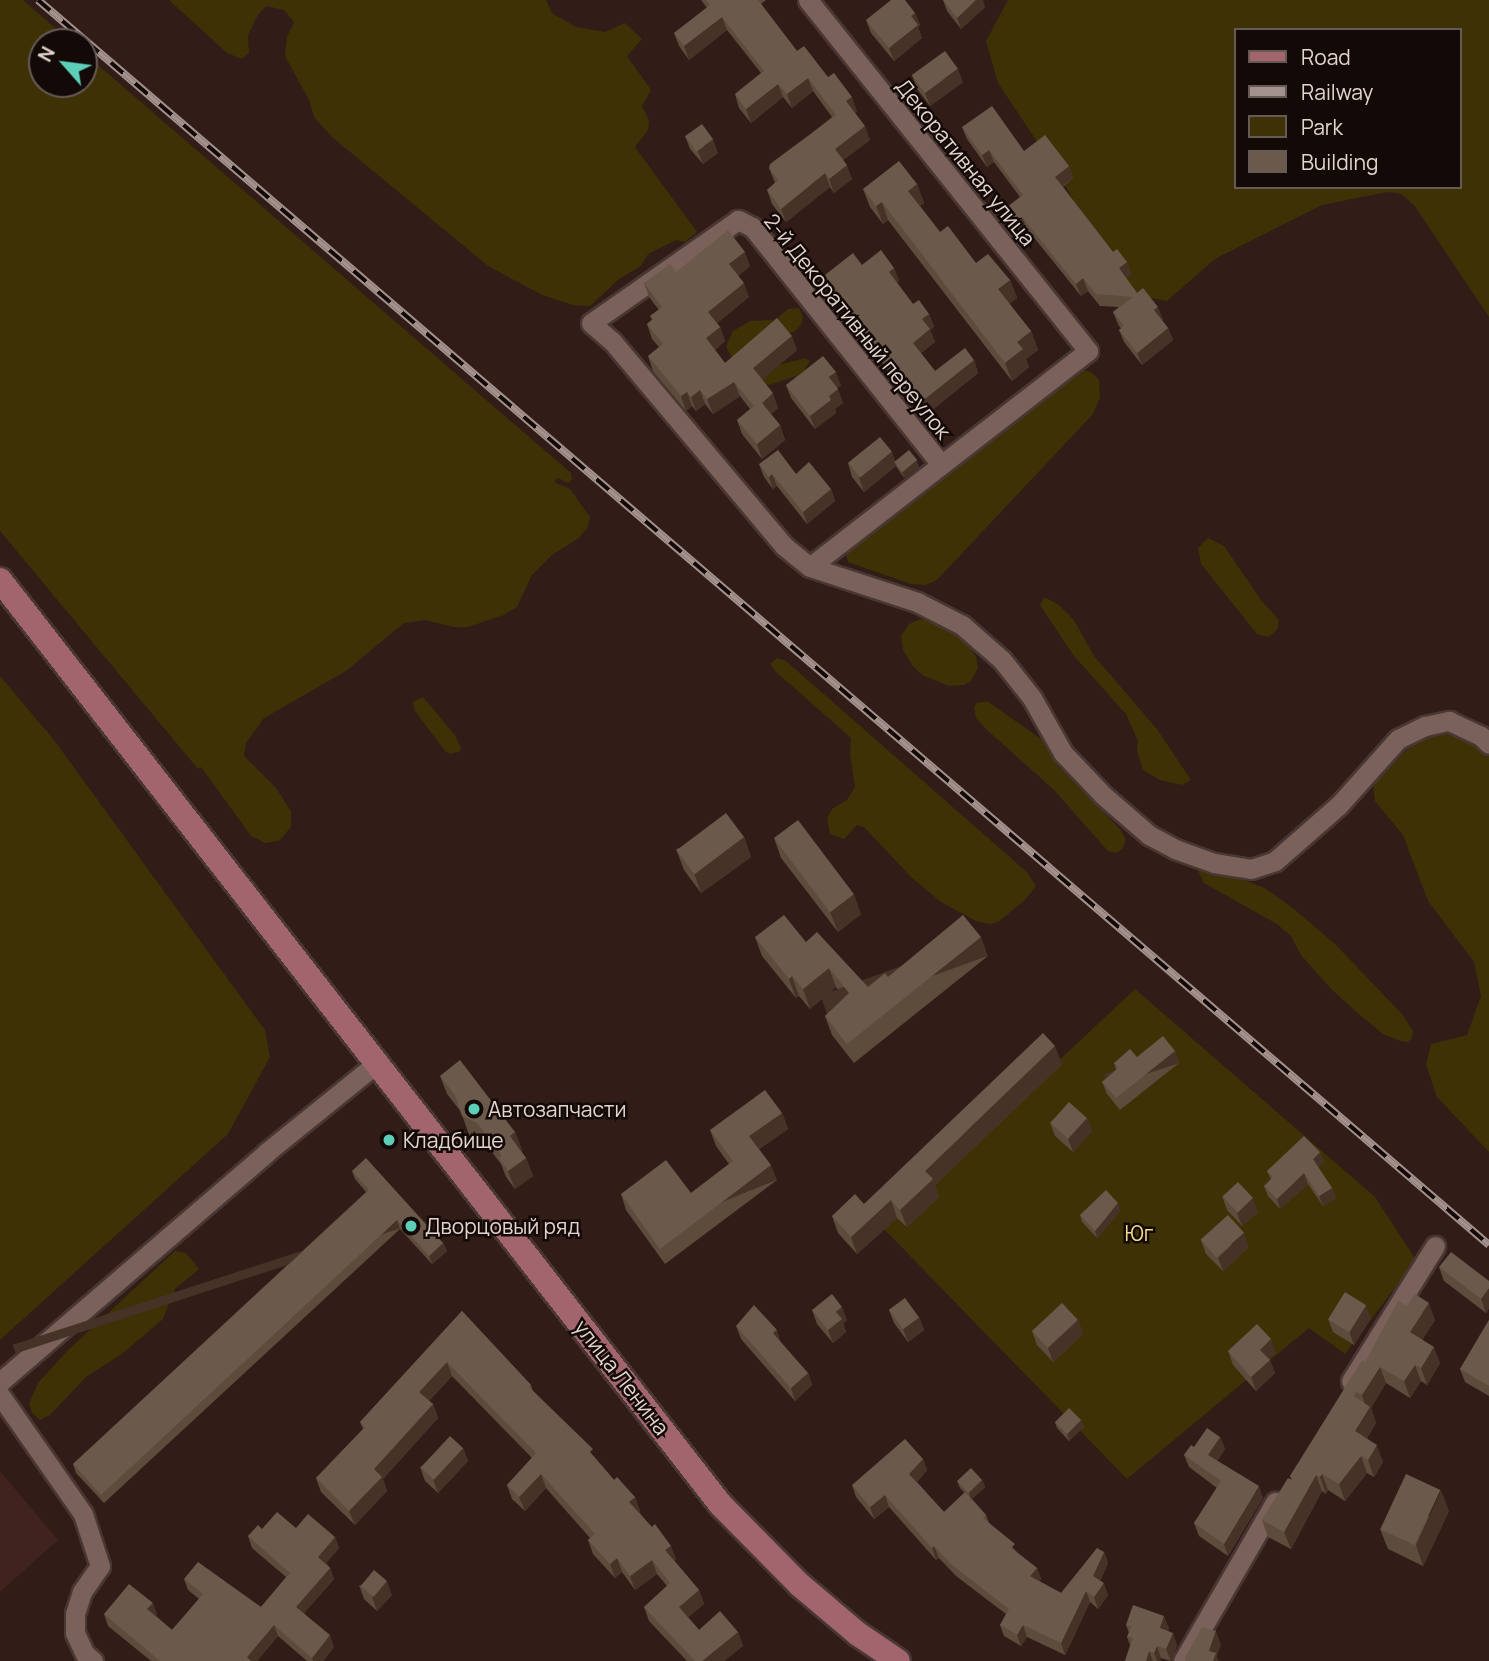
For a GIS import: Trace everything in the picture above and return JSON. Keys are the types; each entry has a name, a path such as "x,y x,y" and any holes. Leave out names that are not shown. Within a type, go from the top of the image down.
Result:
{"main road":[{"name":"улица Ленина","path":"0,580 720,1504 800,1585 858,1634 898,1661"}],"street":[{"name":"Декоративная улица","path":"808,0 1088,351 940,463"},
{"name":"2-й Декоративный переулок","path":"810,567 785,546 612,341 591,324 738,220 752,227 940,463"},
{"path":"810,567 940,463"},
{"path":"810,567 917,602 962,625 1002,660 1032,698 1063,753 1104,796 1149,835 1175,849 1214,863 1251,869 1275,861 1339,805 1398,739 1425,726 1449,721 1481,736 1489,744"},
{"path":"0,1382 267,1152 377,1063"},
{"path":"1344,1393 1435,1246"},
{"path":"0,1395 83,1514 100,1566 82,1592 75,1614 75,1633 85,1654 93,1661"},
{"path":"1182,1661 1285,1486"}],"shaded area":[{"path":"0,1471 58,1540 0,1592"}],"green space":[{"path":"0,0 23,0 55,28 28,28 28,98 98,98 98,65 571,473 572,479 568,483 558,478 554,482 570,489 590,517 588,527 579,538 552,555 532,575 517,607 504,615 468,627 453,627 426,620 404,623 346,671 264,718 246,743 244,756 276,788 291,811 291,827 279,841 265,843 251,836 201,767 198,769 0,531"},
{"path":"169,0 546,0 552,13 576,27 605,32 625,23 642,39 627,56 651,90 642,106 649,120 648,130 635,147 697,232 685,242 676,240 648,254 641,266 619,279 590,306 573,305 542,295 488,266 332,137 314,117 309,100 285,56 287,37 294,22 284,10 266,6 258,15 248,35 249,53 242,59 227,53"},
{"path":"1008,0 1489,0 1489,317 1414,205 1401,194 1387,192 1322,205 1215,259 1167,301 1131,294 1105,259 1062,179 998,83 986,41"},
{"path":"799,308 803,317 801,325 794,332 787,333 771,367 805,358 810,361 802,374 769,385 760,384 736,366 726,346 733,331 750,321 775,320 788,309"},
{"path":"1079,369 1091,372 1099,380 1100,398 1093,414 937,580 926,585 911,584 848,562 845,552"},
{"path":"1208,538 1224,546 1261,600 1279,620 1277,630 1268,637 1257,634 1201,564 1198,548"},
{"path":"1044,597 1059,605 1074,620 1094,656 1157,729 1191,780 1182,785 1160,780 1143,770 1137,751 1138,741 1126,714 1074,656 1040,605"},
{"path":"921,619 943,625 967,643 976,657 978,668 971,681 964,685 949,686 922,675 912,665 903,650 901,636 909,624"},
{"path":"777,658 786,661 1028,873 1036,886 1025,900 998,922 990,924 976,921 941,902 911,877 864,827 857,825 844,839 830,834 827,818 832,809 847,800 855,787 850,754 851,738 775,671 770,664"},
{"path":"0,676 54,740 265,1030 270,1057 228,1134 0,1340"},
{"path":"423,697 455,735 461,748 459,752 450,754 445,751 415,711 413,702"},
{"path":"987,701 1044,741 1057,765 1121,830 1126,840 1123,848 1117,853 1108,851 1054,790 986,729 976,718 974,707 977,703"},
{"path":"1445,730 1489,742 1489,1152 1437,1097 1426,1064 1431,1044 1467,1035 1481,996 1474,962 1428,901 1403,835 1375,801 1373,783 1418,739"},
{"path":"1205,866 1265,888 1294,909 1335,944 1402,1014 1413,1031 1412,1038 1408,1042 1400,1041 1383,1034 1360,1015 1331,989 1301,955 1291,936 1277,924 1204,883 1197,869"},
{"name":"Юг","path":"1135,989 1375,1197 1416,1260 1345,1354 1309,1328 1127,1479 882,1227"},
{"path":"175,1251 186,1253 199,1269 175,1289 163,1319 122,1354 86,1377 50,1415 40,1420 32,1413 29,1403 38,1383 66,1352"}],"building":[{"path":"706,0 758,0 797,51 804,46 828,77 834,73 852,97 846,101 865,126 835,149 847,165 829,179 825,173 781,209 767,190 778,180 769,168 770,164 836,115 808,78 787,94 778,84 746,109 735,94 764,71 722,17 684,46 674,33 710,5"},
{"path":"891,0 905,0 915,13 911,16 918,25 889,48 866,20"},
{"path":"943,0 976,0 957,18"},
{"path":"945,51 958,69 925,93 912,75"},
{"path":"992,106 1024,151 1045,135 1069,166 1055,177 1113,252 1117,249 1127,262 1119,268 1137,293 1143,288 1158,307 1154,310 1168,328 1137,353 1119,330 1124,326 1113,312 1133,297 1096,294 1083,278 1076,284 1022,217 1017,222 1006,208 1023,195 989,150 982,155 962,127"},
{"path":"702,124 713,139 696,152 685,136"},
{"path":"899,161 917,184 908,191 940,232 948,226 976,263 988,254 1010,280 998,289 1031,331 1017,342 1023,349 1005,363 882,202 876,206 863,189"},
{"path":"728,230 745,252 729,264 744,283 708,312 720,327 706,338 725,363 777,318 792,336 753,368 773,393 762,403 780,425 757,444 737,420 754,406 734,382 707,399 700,390 691,397 687,392 681,396 648,356 663,344 647,324 653,319 650,316 662,307 644,283 670,264 676,272"},
{"path":"881,250 894,268 889,272 913,304 919,300 929,314 922,319 930,329 913,343 935,371 965,348 974,360 921,402 880,354 882,352 825,275 853,253 862,265"},
{"path":"823,356 836,372 829,377 838,389 829,396 831,400 810,416 786,385"},
{"path":"880,437 892,452 860,478 848,463"},
{"path":"778,450 796,474 809,462 831,489 803,512 772,474 769,477 759,464"},
{"path":"909,450 917,460 902,472 894,462"},
{"path":"726,813 744,837 695,874 676,850"},
{"path":"798,820 854,894 830,912 774,838"},
{"path":"784,915 806,942 817,932 868,987 885,973 888,977 963,915 981,937 847,1044 825,1016 849,993 829,968 803,989 792,976 789,979 755,937"},
{"path":"1043,1033 1055,1046 925,1171 933,1179 900,1210 891,1200 851,1237 832,1216 855,1194 864,1204"},
{"path":"1163,1036 1175,1051 1116,1098 1102,1082 1118,1068 1114,1063 1130,1049 1137,1057"},
{"name":"Автозапчасти","path":"460,1060 515,1132 510,1136 526,1158 508,1171 499,1158 502,1156 477,1123 462,1116 455,1095 440,1076"},
{"path":"765,1090 782,1113 749,1136 771,1165 660,1249 621,1194 666,1160 691,1193 733,1161 710,1130"},
{"path":"1069,1102 1087,1118 1068,1139 1050,1123"},
{"path":"1304,1136 1320,1152 1313,1159 1332,1188 1319,1196 1304,1173 1277,1199 1264,1186 1273,1177 1267,1171"},
{"path":"366,1158 443,1243 429,1256 397,1220 101,1495 73,1464 369,1190 352,1171"},
{"path":"1238,1182 1253,1198 1238,1212 1223,1196"},
{"path":"1106,1190 1118,1203 1095,1231 1080,1215"},
{"path":"1228,1215 1244,1233 1217,1258 1201,1240"},
{"path":"1451,1252 1489,1281 1489,1288 1481,1299 1439,1267"},
{"path":"1345,1292 1366,1305 1349,1332 1328,1319"},
{"path":"832,1294 842,1307 836,1312 842,1319 828,1330 812,1310"},
{"path":"1415,1294 1429,1303 1410,1332 1434,1347 1421,1368 1415,1365 1404,1381 1380,1367 1362,1395 1356,1392 1354,1396 1370,1407 1355,1431 1377,1445 1368,1460 1361,1456 1339,1484 1322,1474 1320,1477 1316,1475 1284,1532 1262,1520 1288,1478 1294,1481 1290,1476 1362,1360 1365,1362 1398,1301 1407,1306"},
{"path":"905,1298 919,1317 903,1329 889,1310"},
{"path":"1062,1303 1078,1320 1048,1348 1032,1331"},
{"path":"754,1305 777,1330 773,1333 808,1373 791,1388 736,1326"},
{"path":"462,1311 531,1385 529,1387 593,1449 590,1452 614,1480 617,1477 635,1497 629,1502 652,1527 655,1524 671,1546 665,1550 699,1590 679,1607 699,1630 720,1611 738,1632 702,1661 695,1661 644,1607 670,1583 652,1560 630,1576 617,1558 610,1564 588,1540 595,1534 541,1474 519,1497 507,1485 536,1453 447,1362 419,1392 433,1404 374,1469 382,1477 349,1511 316,1478 365,1427 360,1422"},
{"path":"1489,1320 1489,1386 1460,1369"},
{"path":"1257,1324 1271,1339 1260,1350 1270,1360 1251,1377 1228,1351"},
{"path":"1069,1408 1081,1420 1067,1434 1055,1422"},
{"path":"1207,1428 1220,1437 1208,1455 1259,1486 1224,1544 1194,1523 1221,1481 1184,1455 1191,1445 1194,1447"},
{"path":"450,1436 463,1448 434,1480 421,1467"},
{"path":"905,1439 923,1459 909,1474 944,1512 965,1492 986,1515 983,1518 1015,1544 1011,1548 1037,1568 1030,1576 1061,1593 1097,1548 1104,1552 1093,1576 1104,1583 1094,1597 1086,1591 1061,1643 1023,1625 1017,1635 1000,1625 1009,1609 952,1565 934,1546 932,1548 885,1495 870,1507 852,1485"},
{"path":"971,1468 982,1480 968,1493 957,1481"},
{"path":"1406,1474 1440,1490 1415,1545 1380,1529"},
{"path":"277,1512 296,1528 308,1514 335,1537 318,1557 330,1568 296,1607 330,1635 312,1658 274,1625 247,1657 251,1661 160,1661 104,1614 129,1584 153,1603 147,1609 172,1630 203,1594 184,1579 198,1562 261,1607 290,1573 248,1536 258,1525 262,1529"},
{"path":"374,1570 387,1581 374,1597 361,1586"},
{"path":"1133,1605 1164,1616 1160,1628 1173,1633 1166,1649 1157,1646 1154,1653 1149,1651 1146,1661 1125,1661 1133,1638 1127,1637 1131,1627 1126,1625"},
{"path":"1202,1627 1216,1631 1209,1651 1216,1653 1213,1661 1185,1661 1186,1656"}],"railway":[{"path":"38,0 1489,1245"}],"place":[{"name":"Автозапчасти","path":"474,1109"},
{"name":"Кладбище","path":"389,1140"},
{"name":"Дворцовый ряд","path":"411,1226"}]}
